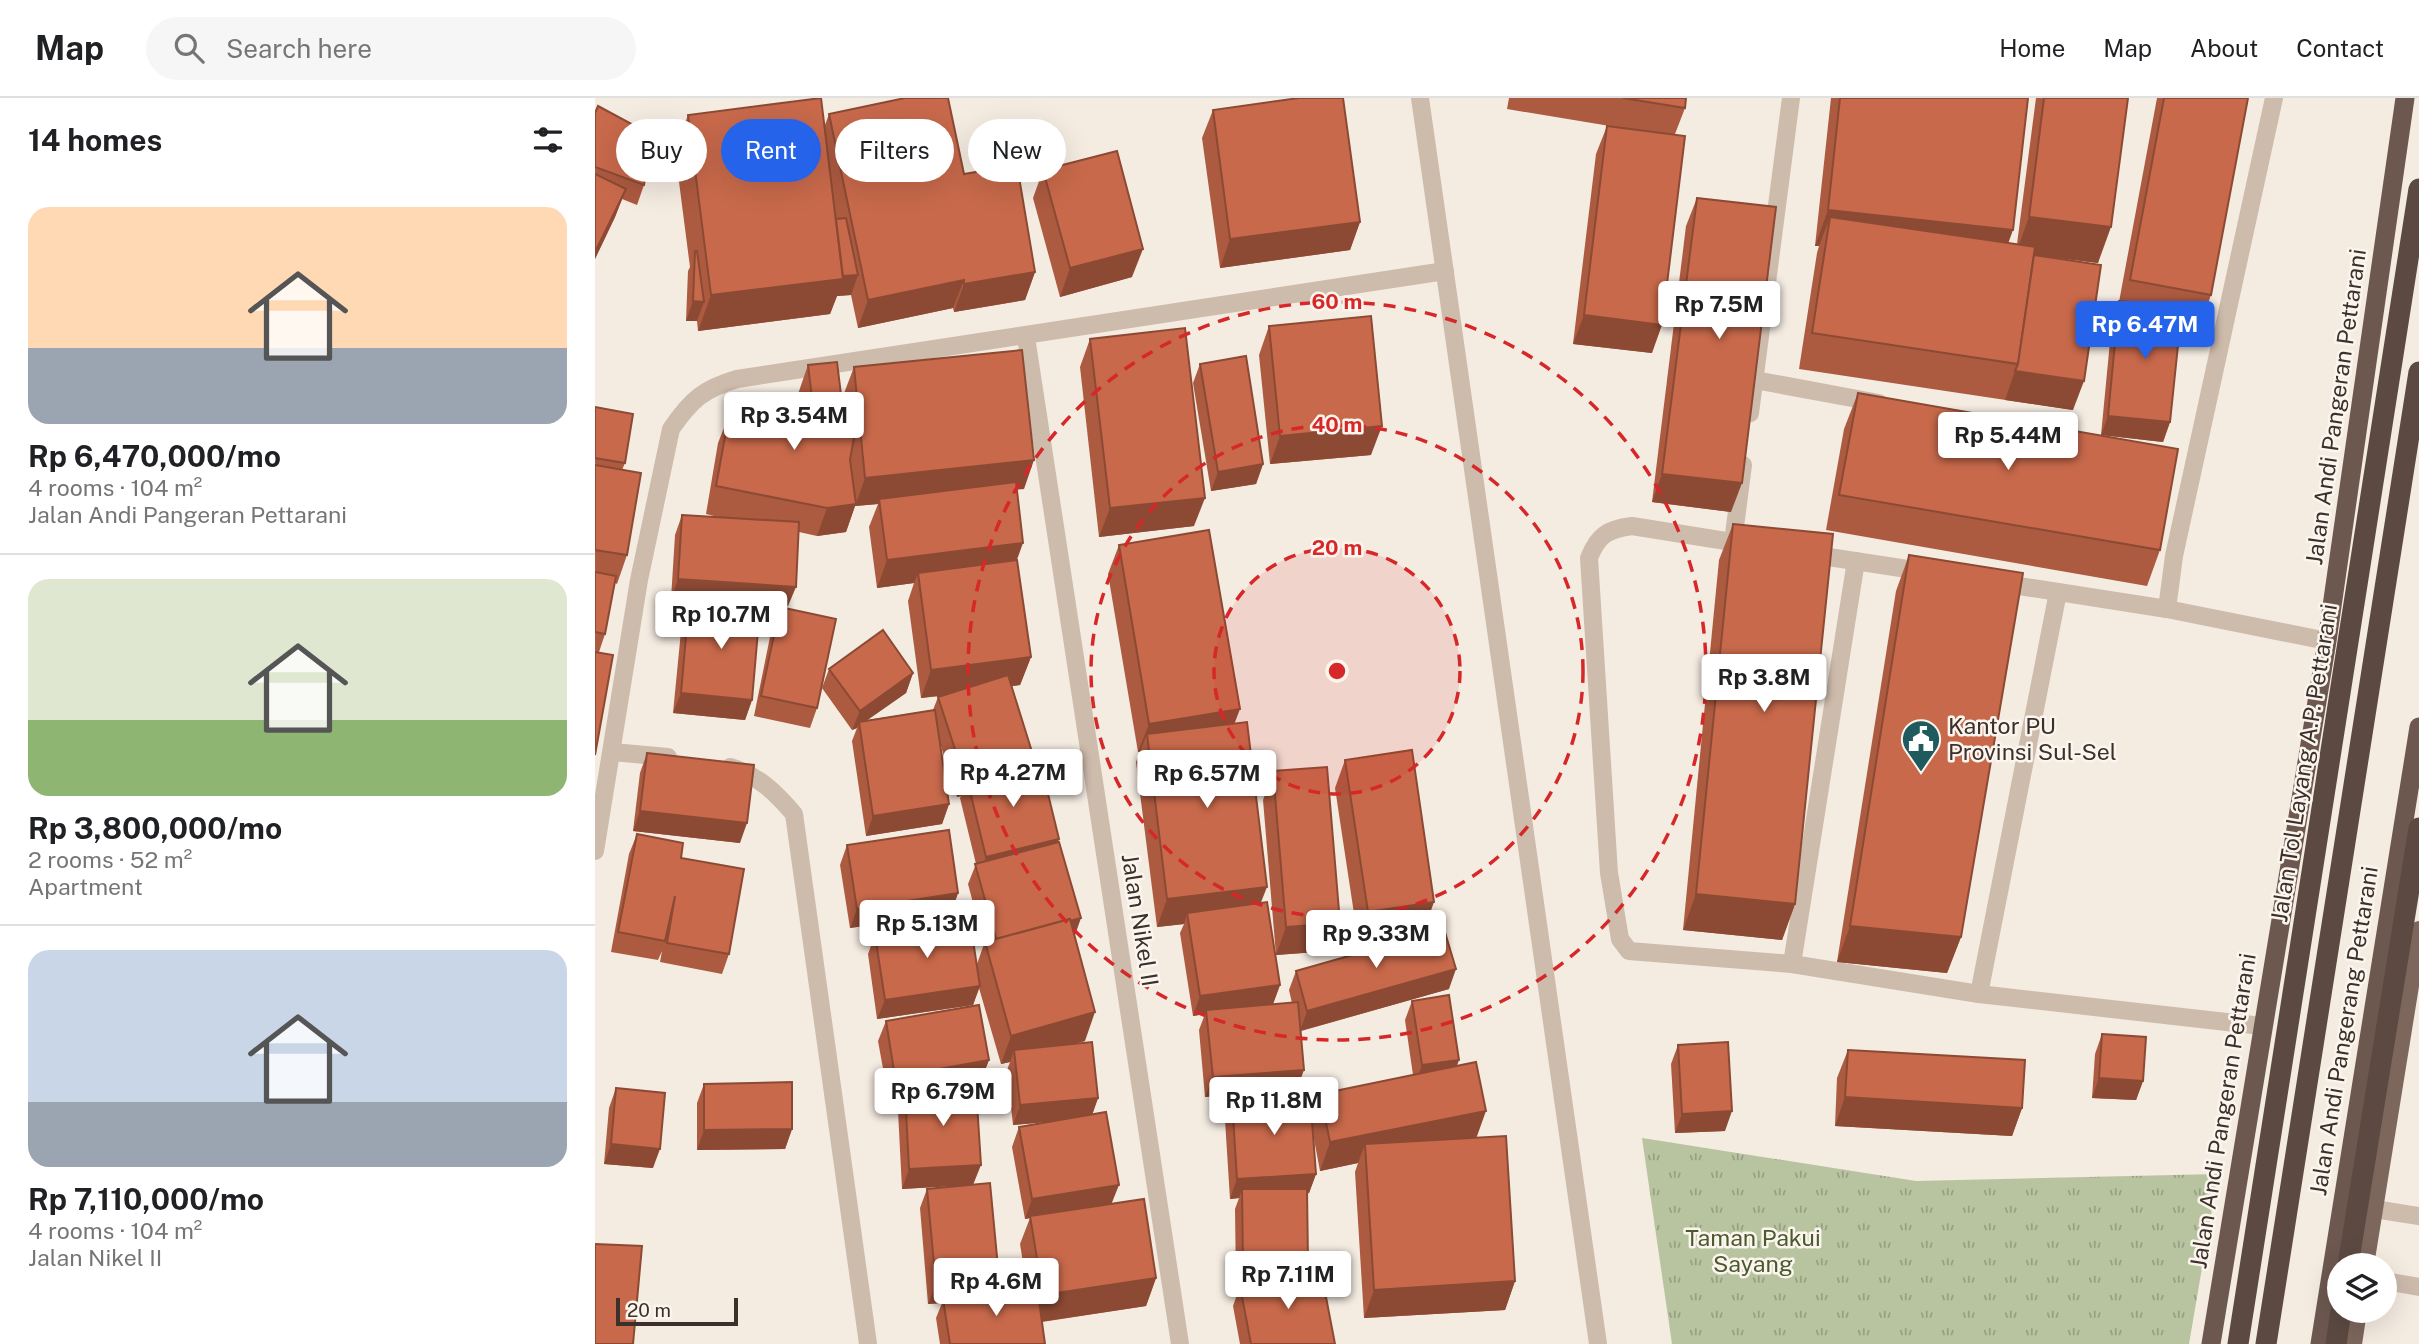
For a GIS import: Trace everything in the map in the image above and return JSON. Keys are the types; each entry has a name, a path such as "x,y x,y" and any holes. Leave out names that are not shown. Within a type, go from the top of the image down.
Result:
{"highway":[{"name":"Jalan Andi Pangeran Pettarani","path":"2211,1344 2327,640 2405,98"},
{"name":"Jalan Tol Layang A.P. Pettarani","path":"2238,1344 2419,189"},
{"path":"2266,1344 2419,372"},
{"name":"Jalan Andi Pangerang Pettarani","path":"2320,1344 2419,727"},
{"path":"2350,1253 2419,828"},
{"path":"2336,1344 2339,1323"}],"main road":[{"path":"2367,1253 2419,930"},
{"path":"2353,1344 2356,1323"}],"street":[{"path":"1420,98 1598,1344"},
{"path":"1733,542 1791,98"},
{"path":"2167,608 2174,556 2274,98"},
{"path":"595,851 639,580 671,429 686,408 708,388 737,379 1445,271"},
{"name":"Jalan Nikel II","path":"1026,337 1180,1344"},
{"path":"1755,380 1891,405"},
{"path":"1950,576 1632,526 1612,528 1596,540 1588,558 1609,873 1620,939 1629,951 1792,964 1979,994 2262,1026"},
{"path":"1792,964 1856,561"},
{"path":"1977,580 2167,608 2327,640"},
{"path":"1979,994 2059,592"},
{"path":"612,752 681,758"},
{"path":"708,761 745,771 774,791 794,814 868,1344"},
{"path":"2374,1209 2419,1216"},
{"path":"2397,1283 2419,1287"}],"green space":[{"name":"Taman Pakui Sayang","path":"1642,1138 1916,1181 2218,1174 2189,1344 1672,1344"}],"building":[{"path":"821,98 843,279 711,295 697,182 707,182 707,119 689,119 688,115"},
{"path":"905,98 948,98 952,119 835,119 835,143 829,114"},
{"path":"1299,98 1343,98 1360,222 1230,239 1213,110"},
{"path":"1623,98 1686,98 1685,108"},
{"path":"1840,98 2028,98 2013,230 1828,210"},
{"path":"2044,98 2128,98 2111,227 2029,217"},
{"path":"2164,98 2248,98 2211,295 2130,280"},
{"path":"598,106 622,119 616,119 616,175 595,167 595,113"},
{"path":"954,126 964,174 968,173 968,182 1020,182 1035,272 964,284 964,280 868,300 843,182 954,182"},
{"path":"1607,126 1685,136 1662,325 1584,315"},
{"path":"1117,151 1143,249 1070,268 1046,182 1066,182 1066,164"},
{"path":"595,174 626,189 595,252"},
{"path":"1697,198 1776,207 1742,483 1662,474"},
{"path":"1830,217 2035,247 2018,364 1812,333"},
{"path":"846,218 858,275 843,276 836,219"},
{"path":"697,251 704,302 693,301"},
{"path":"2034,255 2101,265 2084,381 2015,371"},
{"path":"2119,301 2182,307 2170,422 2108,416"},
{"path":"1371,316 1382,426 1280,436 1269,326"},
{"path":"1185,328 1205,498 1110,508 1090,339"},
{"path":"1022,350 1034,460 865,478 854,367"},
{"path":"1246,356 1263,464 1218,472 1200,364"},
{"path":"837,362 846,435 854,437 850,460 856,504 827,508 716,486 729,415 816,430 808,365"},
{"path":"1858,393 2178,449 2160,550 1839,495"},
{"path":"595,407 633,414 625,463 595,458"},
{"path":"595,465 641,473 627,555 595,550"},
{"path":"1016,482 1023,543 887,560 879,499"},
{"path":"682,515 799,522 796,587 678,579"},
{"path":"1733,524 1833,534 1795,904 1696,894"},
{"path":"1209,530 1240,709 1149,724 1119,545"},
{"path":"1909,555 2023,573 1961,937 1850,926"},
{"path":"1017,560 1031,657 931,670 918,573"},
{"path":"595,572 616,576 605,634 595,632"},
{"path":"689,602 760,608 752,700 681,693"},
{"path":"780,607 836,619 817,708 761,696"},
{"path":"883,630 913,673 860,711 829,669"},
{"path":"595,652 613,655 595,755"},
{"path":"1008,675 1033,755 964,777 938,697"},
{"path":"935,710 949,804 873,816 859,722"},
{"path":"1247,722 1267,887 1167,899 1147,734"},
{"path":"1412,750 1434,902 1368,912 1345,760"},
{"path":"647,753 754,765 747,823 640,811"},
{"path":"1040,761 1059,839 986,857 967,779"},
{"path":"1327,767 1340,923 1286,927 1273,771"},
{"path":"949,830 958,893 857,909 847,845"},
{"path":"637,834 683,843 681,858 744,869 729,954 667,943 675,896 665,941 618,932"},
{"path":"1059,842 1081,918 996,939 975,864"},
{"path":"1267,902 1280,985 1200,996 1187,913"},
{"path":"1070,919 1095,1012 1011,1036 985,942"},
{"path":"970,921 980,986 885,1000 875,935"},
{"path":"1444,929 1456,969 1307,1011 1296,971"},
{"path":"1449,995 1459,1060 1422,1065 1412,1001"},
{"path":"1298,1002 1304,1070 1213,1077 1206,1010"},
{"path":"979,1005 989,1060 895,1077 886,1021"},
{"path":"2102,1034 2146,1037 2143,1081 2099,1078"},
{"path":"1092,1042 1098,1098 1020,1105 1014,1050"},
{"path":"1728,1042 1732,1111 1682,1114 1678,1045"},
{"path":"1848,1050 2025,1060 2022,1108 1845,1097"},
{"path":"1476,1062 1486,1111 1330,1142 1320,1094"},
{"path":"792,1082 792,1129 704,1130 704,1084"},
{"path":"616,1088 665,1093 660,1149 611,1144"},
{"path":"976,1088 981,1165 909,1169 905,1091"},
{"path":"1310,1095 1316,1174 1237,1179 1232,1100"},
{"path":"1106,1112 1119,1185 1032,1199 1019,1127"},
{"path":"1506,1136 1515,1281 1374,1290 1365,1144"},
{"path":"990,1183 999,1278 936,1285 927,1189"},
{"path":"1242,1189 1307,1189 1308,1263 1243,1264"},
{"path":"1144,1199 1156,1278 1043,1295 1030,1216"},
{"path":"595,1244 642,1246 633,1344 595,1344"},
{"path":"1321,1271 1335,1344 1251,1344 1240,1286"},
{"path":"1037,1286 1045,1344 950,1344 943,1299"}],"place":[{"name":"Kantor PU Provinsi Sul-Sel","path":"1921,773"}]}
